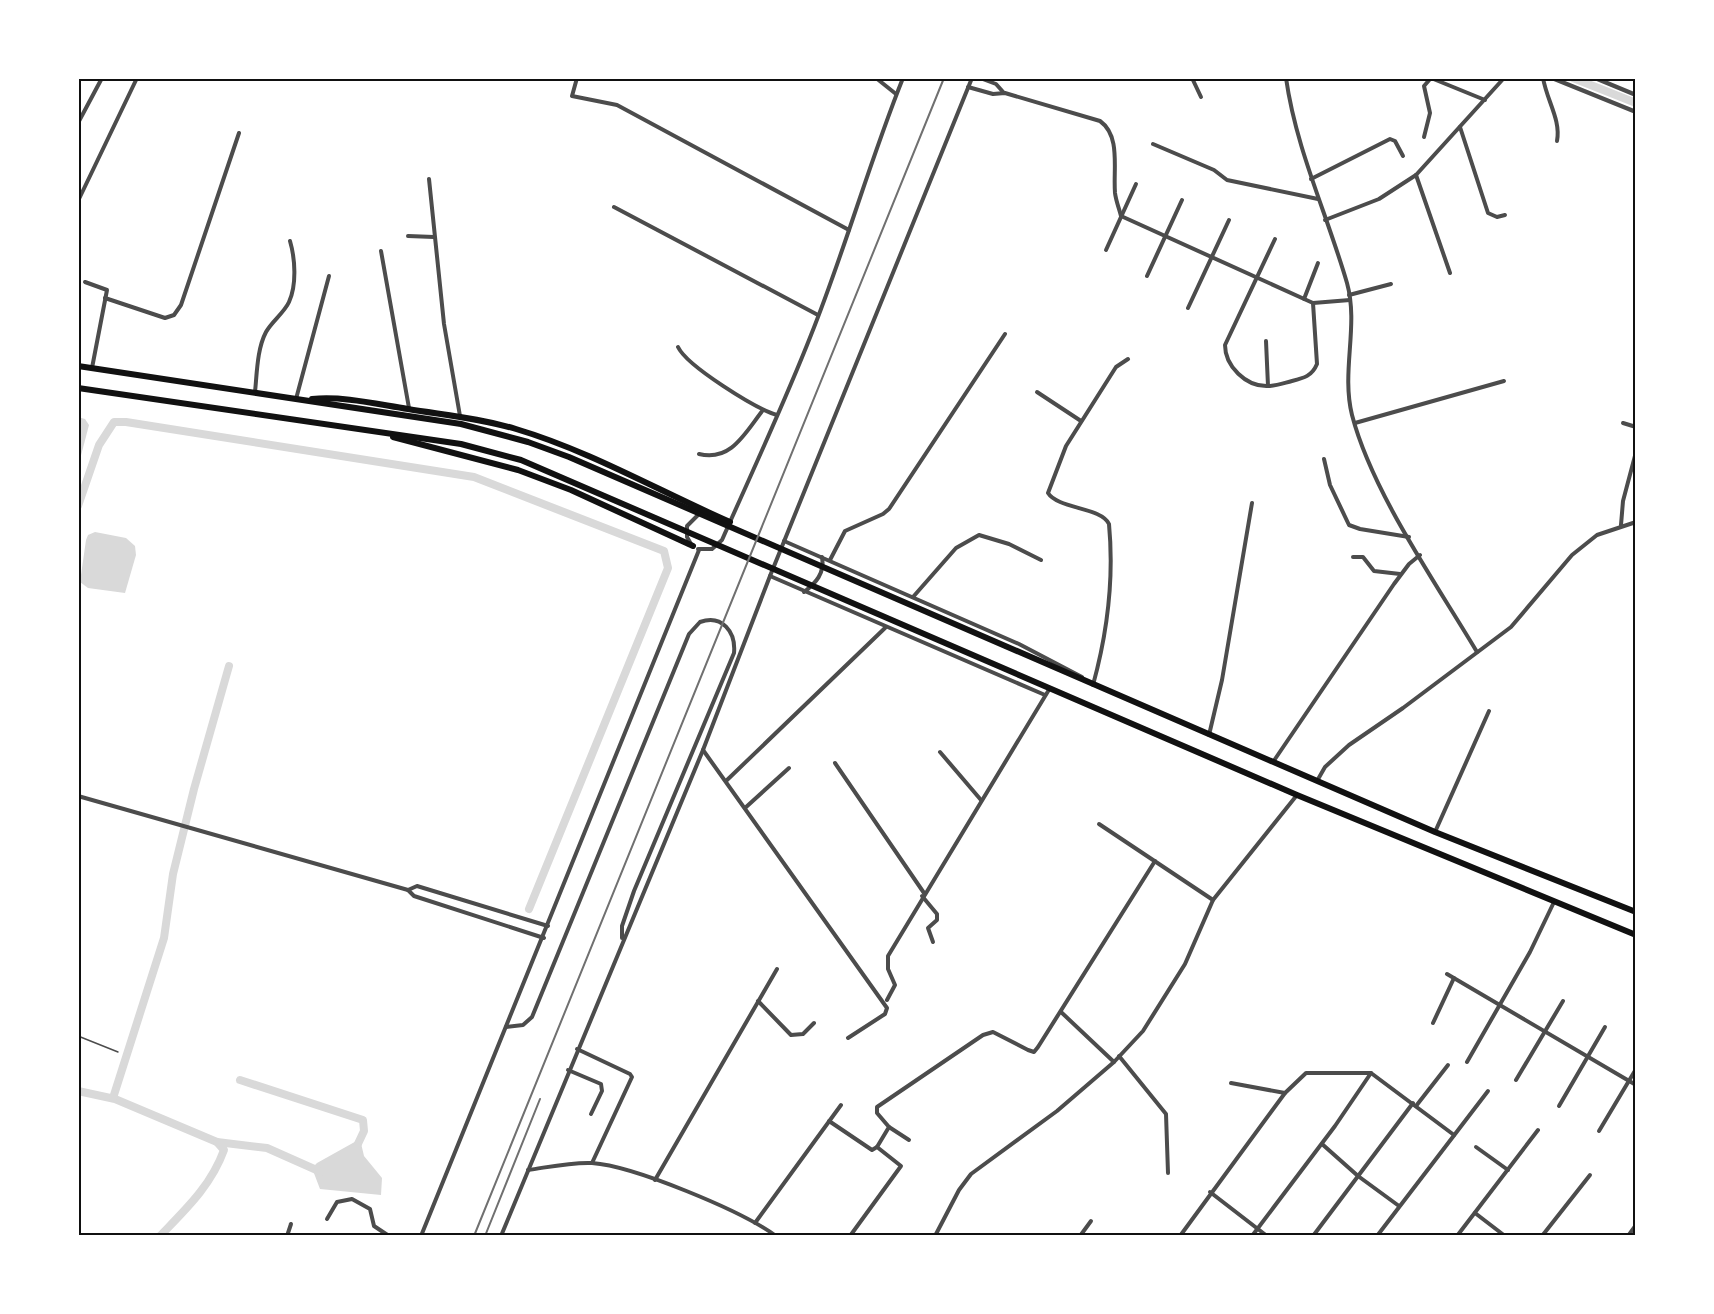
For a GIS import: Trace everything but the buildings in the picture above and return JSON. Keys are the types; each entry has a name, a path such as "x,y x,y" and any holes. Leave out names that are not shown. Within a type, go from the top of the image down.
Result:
{"highway":[{"path":"78,366 461,424 546,448 1435,832 1636,912"},
{"path":"78,388 461,444 503,454 539,467 1298,795 1636,935"},
{"path":"300,400 331,397 500,424 581,453 730,522"},
{"path":"383,433 418,446 461,454 518,470 571,490 693,546"}],"street":[{"path":"78,123 102,78"},
{"path":"78,201 137,78"},
{"path":"577,78 572,96 617,105 849,230"},
{"path":"876,78 896,94"},
{"path":"705,512 693,517 687,526 687,537 699,550 712,549 722,540 777,415 818,315 872,158 903,78"},
{"path":"501,1236 622,940 703,750 784,541 972,78"},
{"path":"980,78 996,84 1005,93"},
{"path":"1192,78 1201,97"},
{"path":"1286,78 1294,122 1350,298 1349,387 1355,423 1370,463 1409,537 1477,652"},
{"path":"1424,137 1430,113 1424,86 1431,78 1485,100"},
{"path":"1325,220 1379,199 1416,175 1504,78"},
{"path":"1543,78 1547,98 1557,121 1557,141"},
{"path":"1552,78 1636,112"},
{"path":"1595,78 1636,94"},
{"path":"968,87 993,94 1005,93 1100,121 1107,126 1114,144 1115,195 1121,216 1166,238 1313,303 1350,298 1391,284"},
{"path":"1460,127 1488,213 1497,217 1505,215"},
{"path":"105,298 165,318 174,315 181,305 239,133"},
{"path":"1311,178 1390,139 1395,141 1402,156"},
{"path":"1153,144 1214,170 1227,180 1318,199"},
{"path":"1416,175 1450,273"},
{"path":"429,179 446,340 460,416"},
{"path":"1106,250 1136,184"},
{"path":"1147,276 1182,200"},
{"path":"614,207 818,315"},
{"path":"1188,308 1229,220"},
{"path":"408,236 434,237"},
{"path":"1275,239 1225,345 1225,356 1244,380 1268,386 1306,377 1314,372 1317,364 1313,303"},
{"path":"255,393 260,348 266,332 289,303 293,258 290,241"},
{"path":"381,251 410,409"},
{"path":"1304,299 1318,263"},
{"path":"300,400 329,276"},
{"path":"85,282 107,290 92,368"},
{"path":"830,560 845,531 890,509 1005,334"},
{"path":"1266,341 1268,386"},
{"path":"678,347 684,357 763,411 777,415"},
{"path":"784,541 1051,659 1079,674 1090,683 1103,640 1109,587 1109,524 1103,517 1055,499 1048,493 1064,451 1081,421 1116,367 1128,359"},
{"path":"1355,423 1504,381"},
{"path":"1037,392 1081,421"},
{"path":"699,454 714,457 725,452 763,411"},
{"path":"1623,423 1636,427"},
{"path":"1621,525 1623,501 1636,452"},
{"path":"1324,459 1330,485 1348,525 1409,537"},
{"path":"1209,735 1222,680 1252,503"},
{"path":"1317,781 1325,767 1349,745 1403,708 1521,617 1572,555 1597,535 1621,525 1636,522"},
{"path":"913,597 956,548 979,535 1009,544 1041,560"},
{"path":"421,1236 549,926 699,550"},
{"path":"1273,762 1401,574 1420,555"},
{"path":"804,592 816,583 824,566 822,556"},
{"path":"1353,557 1363,557 1374,571 1401,574"},
{"path":"770,576 1046,695"},
{"path":"506,1027 523,1025 532,1017 689,634 700,622 717,621 724,624 732,634 734,653 627,910 622,940"},
{"path":"726,781 885,627"},
{"path":"887,1000 895,985 888,969 888,956 1050,688"},
{"path":"1435,832 1489,711"},
{"path":"703,750 887,1008 885,1014 848,1038"},
{"path":"940,752 981,800"},
{"path":"835,762 938,914 937,920 928,928 933,942"},
{"path":"745,808 789,768"},
{"path":"935,1236 958,1190 971,1174 1057,1111 1114,1062 1143,1031 1185,964 1214,900 1298,795"},
{"path":"78,796 408,890 414,896 544,938"},
{"path":"1099,824 1214,900"},
{"path":"909,1140 889,1127 877,1113 877,1107 974,1041 993,1032 1034,1052 1155,861"},
{"path":"408,890 417,886 549,926"},
{"path":"1467,1062 1554,902"},
{"path":"655,1180 777,969"},
{"path":"1447,974 1636,1085"},
{"path":"1433,1023 1454,978"},
{"path":"1516,1080 1563,1000"},
{"path":"758,1001 791,1035 803,1034 814,1023"},
{"path":"1061,1012 1114,1062"},
{"path":"1559,1106 1605,1026"},
{"path":"577,1049 632,1077 592,1163"},
{"path":"1119,1056 1166,1114 1168,1173"},
{"path":"1313,1236 1358,1176 1448,1065"},
{"path":"1599,1131 1636,1069"},
{"path":"568,1070 601,1084 602,1091 591,1114"},
{"path":"1180,1236 1210,1192 1285,1093 1306,1073 1371,1073 1454,1134"},
{"path":"1251,1236 1322,1144 1371,1073"},
{"path":"1231,1083 1285,1093"},
{"path":"1377,1236 1488,1091"},
{"path":"755,1223 841,1105"},
{"path":"829,1121 872,1150 877,1147 889,1127"},
{"path":"1457,1236 1538,1130"},
{"path":"1322,1144 1358,1176 1399,1206"},
{"path":"850,1236 901,1168 877,1147"},
{"path":"1476,1147 1508,1170"},
{"path":"528,1170 592,1163 614,1167 655,1180 755,1223 776,1236"},
{"path":"1542,1236 1590,1175"},
{"path":"1210,1192 1268,1236"},
{"path":"327,1219 337,1202 352,1199 370,1209 374,1226 389,1236"},
{"path":"1475,1213 1505,1236"},
{"path":"1080,1236 1091,1221"},
{"path":"287,1236 291,1224"},
{"path":"1628,1236 1636,1225"}],"lane":[{"path":"78,1036 118,1052"}],"shaded area":[{"path":"78,417 85,419 89,425 78,467"},
{"path":"95,532 126,538 135,546 136,555 125,593 88,588 80,582 86,540 88,535"},
{"path":"360,1139 364,1156 382,1178 381,1195 320,1189 312,1168"}],"waterway":[{"path":"1573,78 1636,103"},
{"path":"78,506 99,445 114,422 126,422 474,477 664,551 668,568 529,909"},
{"path":"113,1098 164,938 173,874 194,789 229,666"},
{"path":"240,1080 363,1120 364,1131 356,1148"},
{"path":"78,1091 115,1099 217,1142 224,1150 205,1186 160,1236"},
{"path":"217,1142 267,1148 321,1172"}],"railway":[{"path":"474,1236 944,78"},
{"path":"485,1236 540,1099"}]}
